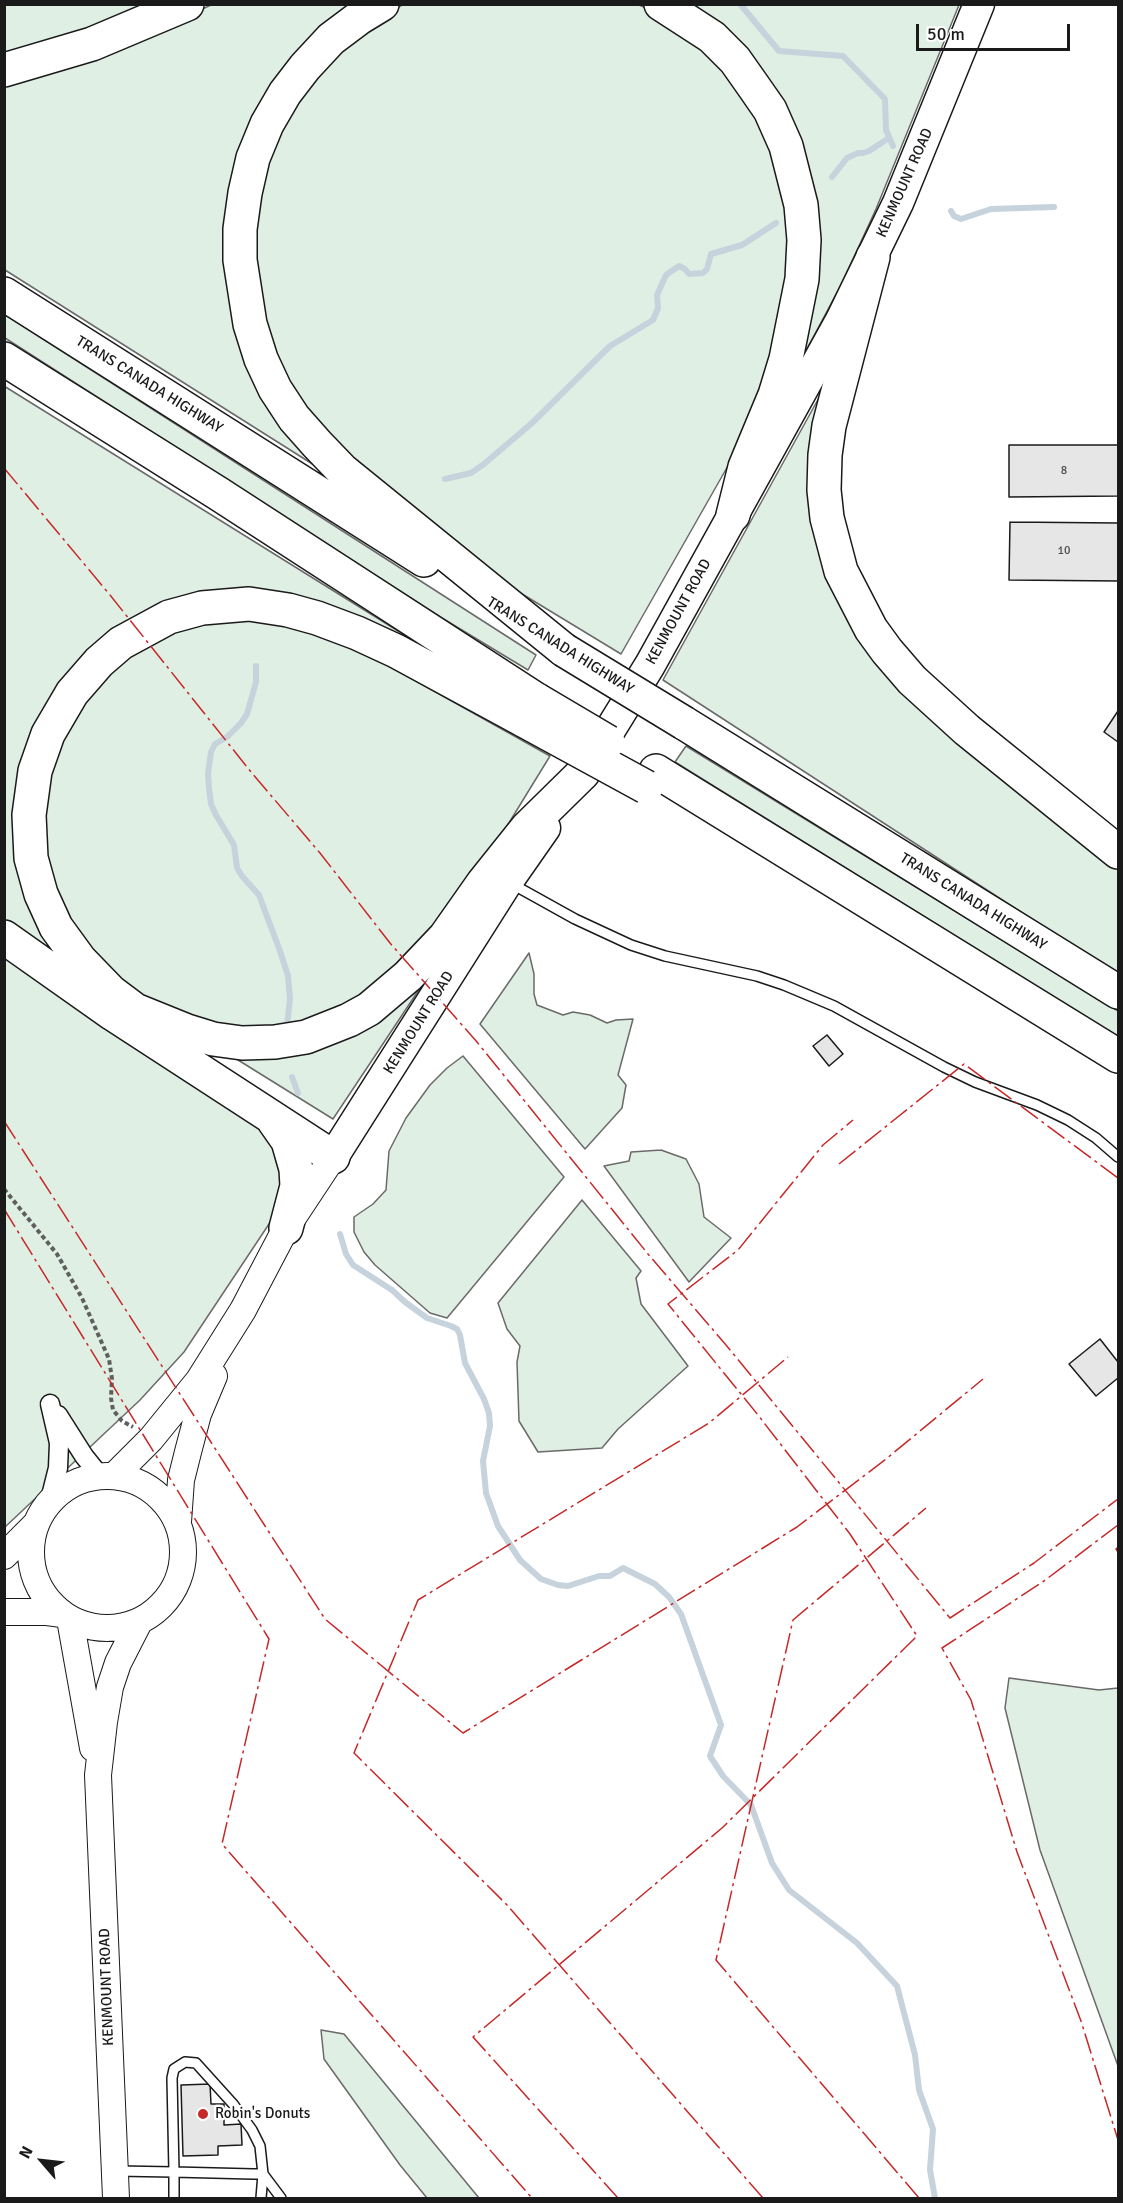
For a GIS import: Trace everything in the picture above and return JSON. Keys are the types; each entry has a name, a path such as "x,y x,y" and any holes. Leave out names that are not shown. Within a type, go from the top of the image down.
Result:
{"highway":[{"path":"4,70 92,44 187,4"},
{"path":"382,4 358,18 331,39 285,93 267,124 253,158 240,230 240,260 250,324 261,359 275,389 294,418 335,464 564,650"},
{"path":"662,4 712,37 735,60 770,110 786,146 801,205 804,240 802,279 786,359 775,395 745,467 733,515"},
{"path":"873,257 829,426 825,455 824,490 827,518 841,571 871,629 912,680 968,730 1119,852"},
{"name":"TRANS CANADA HIGHWAY","path":"4,294 564,650 1119,992"},
{"path":"4,359 219,494 531,710 910,928 1119,1056"},
{"path":"338,1150 135,1010 99,981 56,927 46,907 34,871 28,830 31,787 36,764 48,734 80,682 121,643 157,622 186,611 236,604 272,607 317,618 376,641 531,710"},
{"path":"135,1010 187,1031 213,1039 242,1043 274,1042 306,1037 350,1020 390,992 429,956 527,828 583,773"},
{"path":"4,937 104,1008 266,1113 338,1150"},
{"path":"266,1113 288,1141 296,1169 295,1195 286,1228"}],"main road":[{"name":"KENMOUNT ROAD","path":"107,1476 152,1439 200,1380 243,1310 286,1228 508,881 583,773 650,665 814,370 873,257 902,193 979,4"},
{"path":"968,33 989,4"},
{"name":"KENMOUNT ROAD","path":"178,1522 181,1480 198,1414 243,1310"},
{"path":"4,1556 36,1525 50,1500 74,1483 107,1476 128,1478 152,1490 171,1509 178,1522 184,1555 175,1587 166,1601 154,1613 139,1622 105,1628 84,1625 47,1612 4,1612"},
{"path":"36,1525 31,1553 32,1567 43,1594 66,1617"},
{"name":"KENMOUNT ROAD","path":"66,1617 99,1775"},
{"name":"KENMOUNT ROAD","path":"116,2199 99,1775 110,1687 118,1663 139,1622"}],"street":[{"path":"50,1500 58,1468 59,1443 50,1404 84,1456 107,1476"}],"lane":[{"path":"508,881 575,920 631,945 666,956 757,976 834,1006 944,1067 1068,1120 1096,1138 1119,1157"},
{"path":"174,2199 172,2078 174,2069 185,2062 196,2063 212,2079 252,2130 260,2146 263,2174 261,2199"},
{"path":"115,2171 263,2174"},
{"path":"263,2174 281,2199"}],"path":[{"path":"4,1189 57,1254 93,1318 111,1368 113,1410 122,1421 152,1439"}],"green space":[{"path":"5,5 161,5 5,59"},
{"path":"211,5 359,5 300,54 231,265 333,477 5,270 4,80 185,17"},
{"path":"402,5 639,5 651,10 726,68 772,141 793,221 778,351 729,464 621,654 476,566 349,467 299,409 255,304 255,182 293,98 356,32"},
{"path":"682,5 959,5 876,209 841,285 793,375 812,198"},
{"path":"4,314 536,655 528,670 442,618 5,338"},
{"path":"831,376 844,599 1118,860 1118,975 663,680"},
{"path":"4,386 440,657 360,621 153,611 24,765 75,974 5,923"},
{"path":"227,617 312,630 382,662 550,756 504,831 441,923 367,995 300,1026 213,1027 129,990 67,922 39,836 50,759 100,677 163,633"},
{"path":"686,746 1118,1011 1118,1037 675,762"},
{"path":"5,953 258,1124 276,1147 283,1185 275,1215 184,1352 140,1400 5,1527"},
{"path":"529,953 537,1005 563,1015 573,1012 590,1015 607,1023 633,1019 618,1075 626,1085 622,1108 585,1149 480,1024"},
{"path":"432,970 333,1119 230,1055"},
{"path":"463,1056 564,1177 447,1318 430,1313 375,1265 364,1252 354,1232 354,1217 373,1204 386,1190 389,1151 406,1118 430,1085"},
{"path":"661,1150 686,1159 699,1184 704,1217 731,1238 689,1282 604,1166 629,1161 631,1152"},
{"path":"582,1200 641,1271 636,1278 641,1304 688,1366 618,1429 602,1448 538,1452 519,1421 517,1362 520,1346 507,1329 498,1303"},
{"path":"1009,1678 1099,1690 1118,1688 1118,2066 1040,1850 1005,1708"},
{"path":"321,2030 344,2034 479,2198 427,2198 400,2165 324,2059"}],"building":[{"path":"1009,445 1118,445 1118,496 1009,497"},
{"path":"1010,522 1118,523 1118,581 1009,580"},
{"path":"1118,711 1118,742 1104,732"},
{"path":"827,1035 843,1054 829,1066 813,1046"},
{"path":"1100,1339 1118,1362 1118,1378 1096,1396 1069,1364"},
{"name":"Robin's Donuts","path":"210,2084 211,2104 224,2104 224,2125 241,2124 242,2145 218,2146 218,2155 183,2156 181,2085"}],"waterway":[{"path":"740,4 779,51 843,56 885,99 886,130 893,146"},
{"path":"832,177 847,158 869,151 889,138"},
{"path":"951,211 954,216 961,219 991,209 1054,207"},
{"path":"445,479 471,473 484,464 532,423 610,346 653,320 658,308 657,295 666,275 679,266 689,274 703,273 707,269 711,254 742,245 776,223"},
{"path":"256,666 256,682 247,714 227,737 215,744 211,752 209,788 211,804 234,845 237,868 259,895 280,951 288,976 290,999 287,1025"},
{"path":"292,1077 298,1093"},
{"path":"340,1234 346,1254 353,1265 392,1290 427,1318 457,1329 465,1363 489,1413 490,1426 483,1461 486,1493 498,1526 520,1560 541,1579 568,1586 599,1576 610,1576 623,1568 655,1584 669,1597 681,1614 721,1725 710,1756 723,1776 751,1805 772,1863 789,1890 857,1943 897,1986 915,2055 919,2090 933,2129 930,2170 935,2198"}],"power":[{"path":"4,468 110,595 251,772 320,853 390,943 477,1042 648,1254 726,1345 950,1618 1034,1563 1118,1499"},
{"path":"839,1164 964,1064 1118,1178"},
{"path":"618,2198 473,2037 722,1828 917,1636 850,1534 668,1304 738,1250 823,1145 853,1120"},
{"path":"4,1121 325,1619 463,1733 797,1527 886,1459 983,1379"},
{"path":"4,1209 269,1639 222,1844 532,2198"},
{"path":"763,2198 507,1905 354,1753 418,1600 709,1423 788,1357"},
{"path":"919,2198 716,1960 793,1620 926,1508"},
{"path":"1118,1525 1044,1581 942,1648 971,1700 1017,1852 1081,2021 1118,2140"},
{"path":"1118,1547 1116,1549 1118,1552"}],"place":[{"name":"Robin's Donuts","path":"203,2114"}]}
